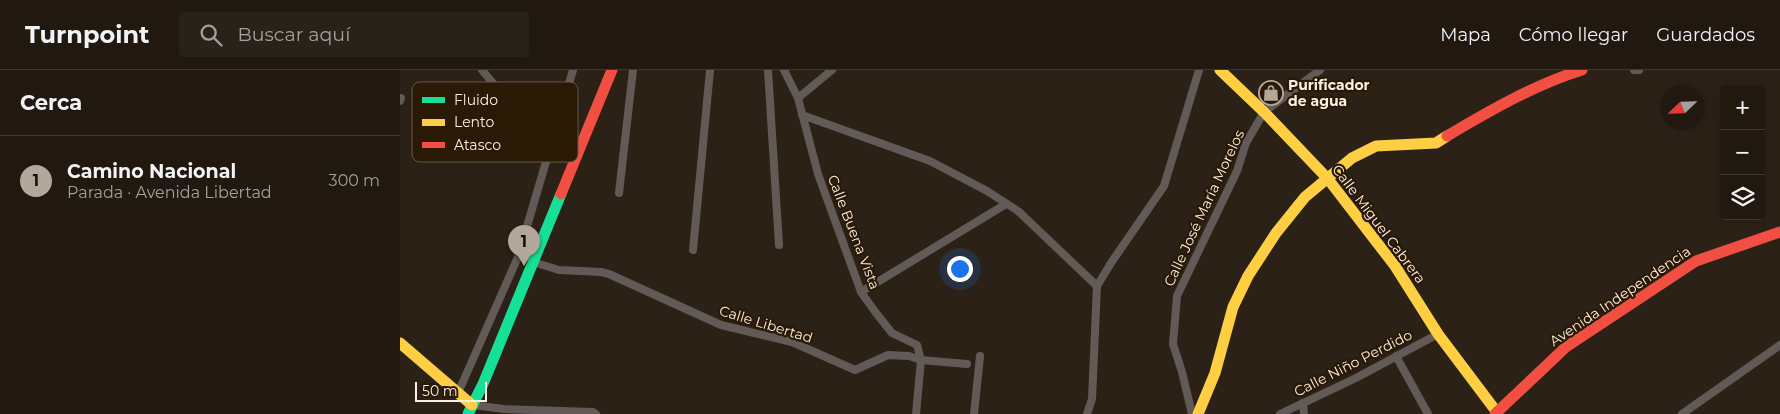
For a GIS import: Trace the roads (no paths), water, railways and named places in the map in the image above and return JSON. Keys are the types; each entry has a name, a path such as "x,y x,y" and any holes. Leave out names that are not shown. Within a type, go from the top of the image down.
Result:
{"street":[{"path":"482,70 492,82"},
{"path":"569,82 573,70"},
{"path":"578,153 612,70"},
{"path":"619,193 633,70"},
{"path":"694,250 710,70"},
{"path":"768,70 779,245"},
{"name":"Calle Buena Vista","path":"784,70 798,98 818,174 861,292 892,333 917,345 922,360"},
{"path":"798,98 832,70"},
{"path":"1087,414 1092,399 1098,286 1110,263 1164,186 1199,70"},
{"name":"Calle Miguel Cabrera","path":"1220,70 1264,112 1328,179 1395,266 1438,334 1496,412"},
{"name":"Calle José María Morelos","path":"1192,414 1173,344 1177,296 1237,171 1246,143 1264,112 1320,70"},
{"path":"1198,414 1215,373 1233,307 1248,276 1276,233 1306,197 1352,158 1376,146 1436,143 1486,113 1566,75 1582,70"},
{"path":"1634,70 1639,70"},
{"path":"802,115 930,161 986,191 1018,211 1098,286"},
{"path":"458,394 518,256 545,162"},
{"path":"470,410 483,384 574,162"},
{"path":"861,292 1006,204"},
{"name":"Avenida Independencia","path":"1496,412 1566,347 1696,261 1780,232"},
{"name":"Calle Libertad","path":"533,262 559,270 608,274 720,325 792,342 855,370 888,355 967,364"},
{"name":"Calle Niño Perdido","path":"1280,414 1356,378 1438,334"},
{"path":"400,343 458,394 470,410"},
{"path":"1682,414 1780,345"},
{"path":"974,414 980,356"},
{"path":"1396,356 1428,414"},
{"path":"916,414 922,360"},
{"path":"1303,403 1304,414"},
{"path":"470,410 504,409 592,412 596,414"}],"place":[{"name":"Purificador de agua","path":"1271,93"},
{"name":"Camino Nacional","path":"524,266"}]}
